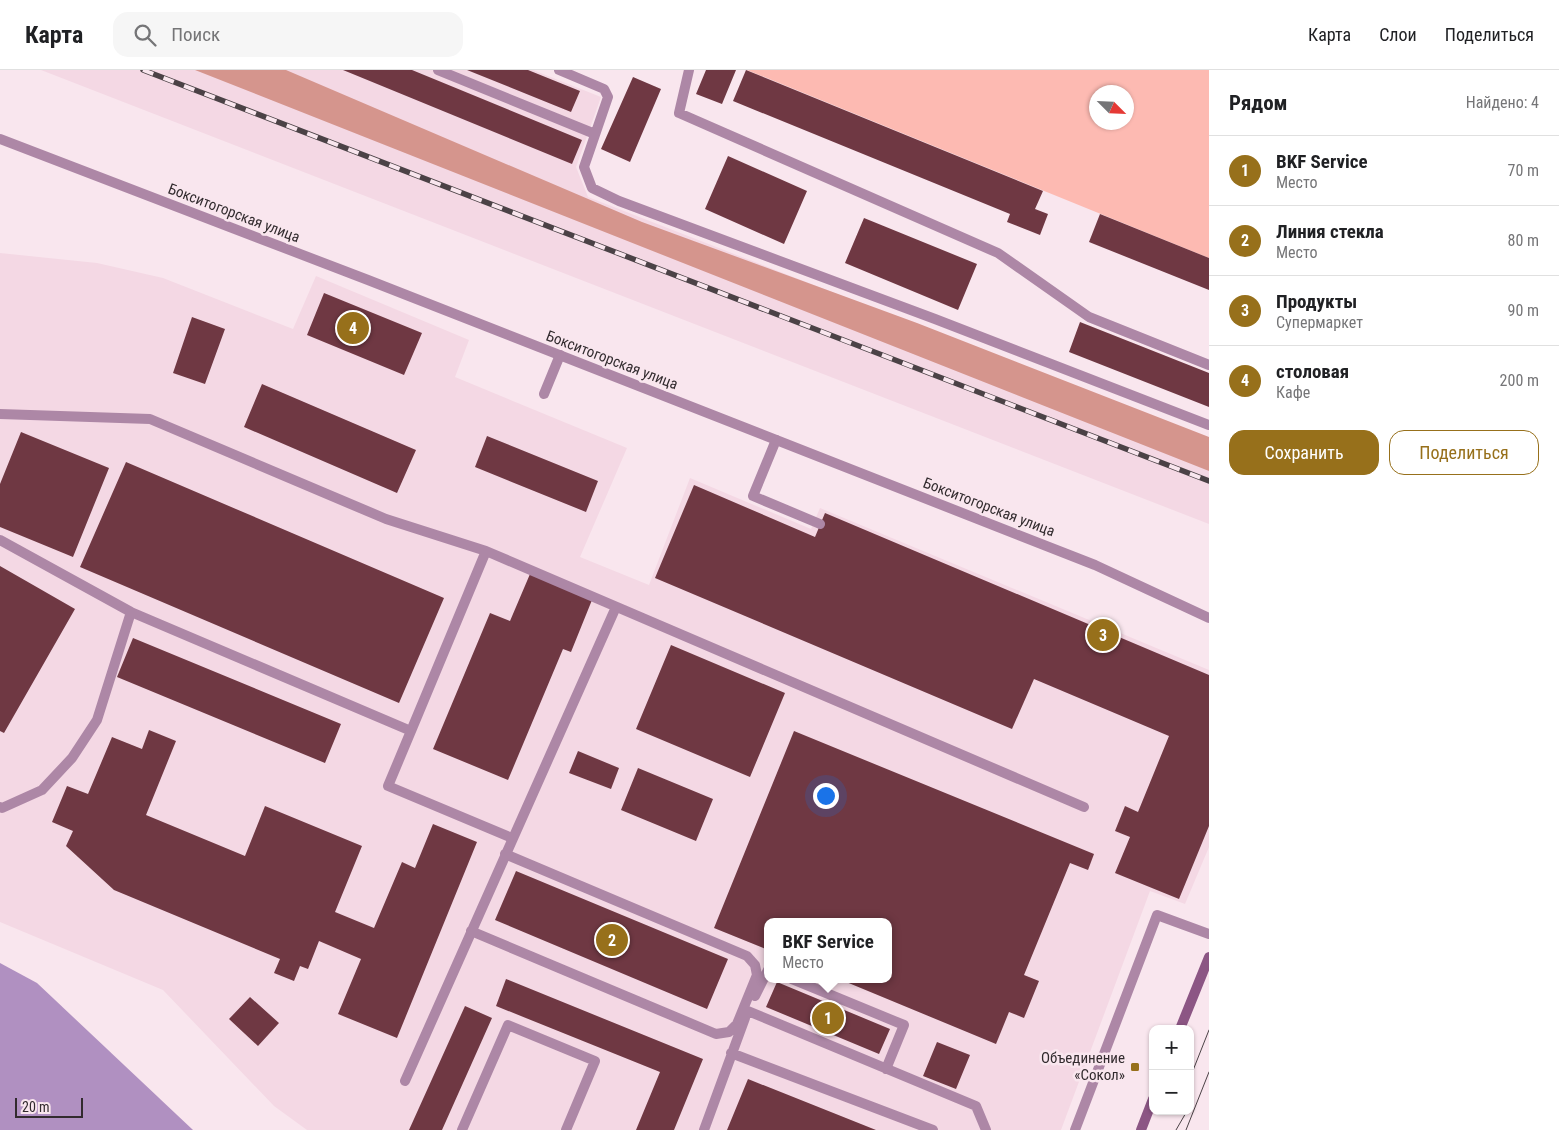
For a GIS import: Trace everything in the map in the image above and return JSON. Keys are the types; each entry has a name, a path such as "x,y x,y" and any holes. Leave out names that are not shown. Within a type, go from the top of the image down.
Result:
{"main road":[{"path":"1182,1025 1209,958"},
{"path":"1141,1130 1149,1109"}],"street":[{"path":"438,70 595,134"},
{"path":"559,70 604,89 608,97 584,167 592,188 619,201 935,318 1209,425"},
{"path":"689,70 679,113 998,253 1089,317 1209,365"},
{"name":"Бокситогорская улица","path":"0,139 560,355 1095,565 1209,618"},
{"path":"544,394 560,355"},
{"path":"0,414 150,419 386,519 486,551 1084,807"},
{"path":"776,440 753,496 820,524"},
{"path":"0,540 131,612 411,731"},
{"path":"486,551 388,786 512,838"},
{"path":"405,1081 616,607"},
{"path":"0,807 2,808 42,790 72,758 97,720 131,612"},
{"path":"471,931 716,1034 729,1032 737,1024 756,975 755,965 747,956 505,854"},
{"path":"1076,1130 1157,914 1209,934"},
{"path":"704,1130 731,1053 764,978"},
{"path":"802,983 904,1025 886,1069"},
{"path":"748,1012 976,1106 986,1130"},
{"path":"462,1130 508,1025 595,1060 566,1130"},
{"path":"731,1053 933,1130"}],"shaded area":[{"path":"41,70 533,70 601,97 576,167 588,197 1209,439 1209,524"},
{"path":"195,70 286,70 642,222 917,323 1209,437 1209,471"},
{"path":"747,70 1209,70 1209,258"},
{"path":"0,253 97,263 163,278 293,329 316,276 469,340 455,377 627,448 580,557 649,585 690,478 811,529 820,508 1209,670 1209,847 1185,904 1150,891 1061,1130 307,1130 274,1106 163,990 0,922"},
{"path":"0,963 37,983 193,1130 0,1130"}],"building":[{"path":"343,70 412,70 582,140 572,164"},
{"path":"467,70 528,70 580,91 571,112"},
{"path":"706,70 736,70 722,104 696,94"},
{"path":"746,70 1043,191 1035,209 1048,214 1040,235 1007,222 1010,214 733,101"},
{"path":"633,77 661,89 630,162 601,149"},
{"path":"728,156 807,191 784,244 705,209"},
{"path":"1100,214 1209,258 1209,290 1089,242"},
{"path":"864,218 977,264 958,310 845,263"},
{"path":"324,293 422,333 404,375 307,335"},
{"path":"192,317 225,329 205,384 173,373"},
{"path":"1080,322 1209,373 1209,407 1069,352"},
{"path":"262,384 416,450 397,493 244,427"},
{"path":"21,432 109,468 73,557 0,527 0,484"},
{"path":"487,436 598,481 586,512 475,467"},
{"path":"126,462 444,598 399,703 80,567"},
{"path":"694,485 815,537 825,513 1209,675 1209,826 1179,899 1115,873 1130,837 1115,831 1125,806 1138,812 1169,736 1034,679 1012,729 655,578"},
{"path":"0,566 75,609 4,733 0,731"},
{"path":"530,574 592,600 571,652 563,649 508,780 433,749 490,613 510,621"},
{"path":"133,638 341,724 325,763 117,677"},
{"path":"671,645 785,693 750,777 636,729"},
{"path":"149,730 176,741 146,815 245,856 265,806 362,846 335,912 374,928 402,862 415,868 433,824 477,842 397,1038 338,1014 361,959 319,941 308,969 300,966 294,981 274,973 280,959 114,890 66,846 73,831 52,822 67,786 88,794 112,737 142,749"},
{"path":"794,731 1094,854 1088,870 1070,863 1024,975 1039,981 1024,1018 1009,1012 996,1044 849,983 892,983 892,918 764,918 764,948 714,928"},
{"path":"578,751 619,768 611,789 569,773"},
{"path":"638,768 713,799 696,841 621,810"},
{"path":"516,871 728,959 707,1009 495,920"},
{"path":"506,979 703,1059 674,1130 636,1130 660,1072 496,1006"},
{"path":"777,983 779,983 890,1029 879,1054 766,1007"},
{"path":"250,997 279,1023 258,1046 229,1019"},
{"path":"465,1006 492,1018 442,1130 409,1130"},
{"path":"937,1042 970,1055 956,1089 923,1076"},
{"path":"748,1079 876,1130 727,1130"}],"tram line":[{"path":"1193,1070 1209,1030"},
{"path":"1186,1130 1209,1072"},
{"path":"1176,1130 1185,1115"}],"railway":[{"path":"143,70 1209,481"}],"place":[{"name":"столовая","path":"353,328"},
{"name":"Продукты","path":"1103,635"},
{"name":"Линия стекла","path":"612,940"},
{"name":"BKF Service","path":"828,1018"},
{"name":"Объединение «Сокол»","path":"1135,1067"}]}
